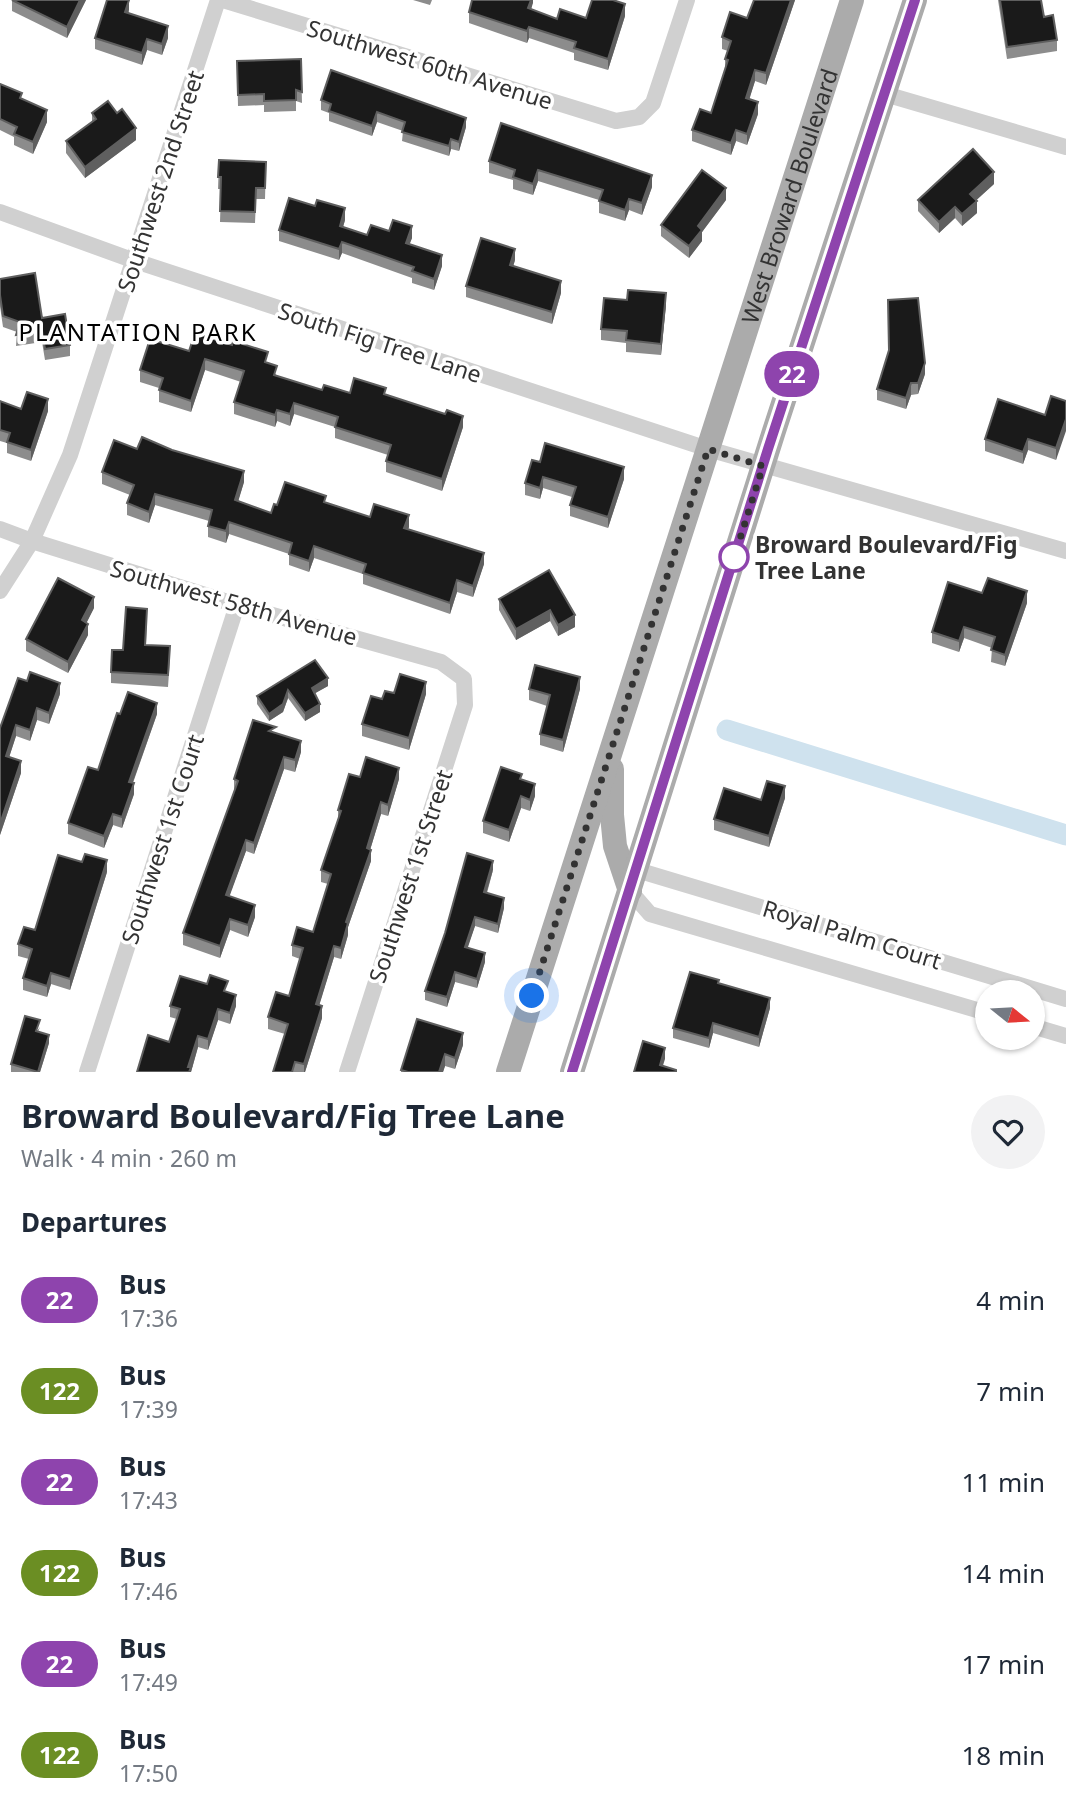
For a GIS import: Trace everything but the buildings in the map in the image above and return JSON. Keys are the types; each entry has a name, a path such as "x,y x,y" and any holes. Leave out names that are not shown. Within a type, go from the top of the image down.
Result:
{"main road":[{"name":"West Broward Boulevard","path":"508,1072 852,0"},
{"path":"572,1072 763,466 915,0"},
{"path":"613,743 614,835 634,881"}],"street":[{"name":"Southwest 60th Avenue","path":"220,0 617,121 639,117 653,103 687,0"},
{"name":"Southwest 2nd Street","path":"0,591 32,541 70,455 220,0"},
{"path":"885,94 1066,147"},
{"name":"South Fig Tree Lane","path":"0,212 135,261 708,449 1066,551"},
{"name":"Southwest 58th Avenue","path":"0,529 237,605 441,662 464,679"},
{"name":"Southwest 1st Court","path":"87,1072 237,605"},
{"name":"Southwest 1st Street","path":"347,1072 465,705 464,679"},
{"name":"Royal Palm Court","path":"634,881 1066,999"},
{"name":"Royal Palm Court","path":"634,881 650,914 975,1009"},
{"path":"1045,1030 1066,1036"}],"waterway":[{"path":"727,730 1066,835"}],"bus line":[{"name":"22","path":"572,1072 768,449 915,0"}],"place":[{"name":"Broward Boulevard/Fig Tree Lane","path":"734,557"}],"district":[{"name":"PLANTATION PARK","path":"138,331"}],"route":[{"path":"532,996 708,449 763,466 731,567 734,557"}]}
